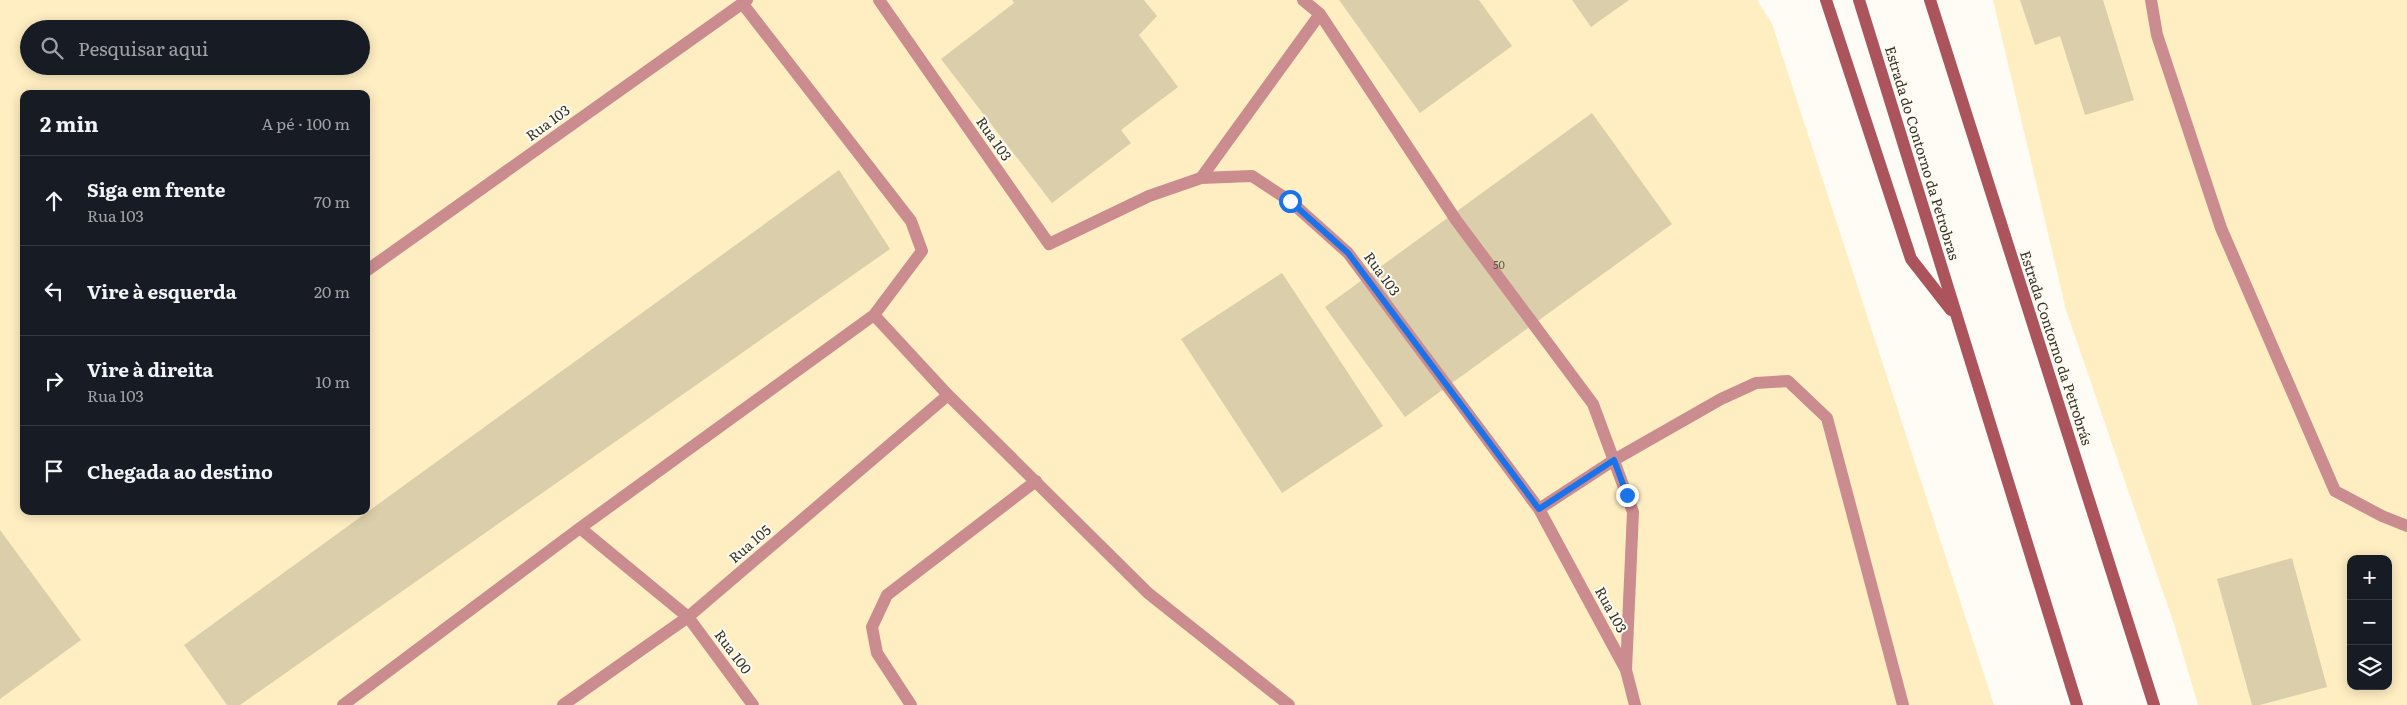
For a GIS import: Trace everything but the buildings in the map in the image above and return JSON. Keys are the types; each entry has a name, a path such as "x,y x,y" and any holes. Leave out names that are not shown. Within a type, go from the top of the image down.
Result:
{"main road":[{"path":"1826,0 1911,259 1956,316 2077,705"},
{"name":"Estrada do Contorno da Petrobras","path":"1859,0 1956,316"},
{"name":"Estrada Contorno da Petrobrás","path":"1930,0 2154,705"}],"lane":[{"name":"Rua 103","path":"879,0 1050,244 1150,196 1200,178 1252,176 1290,201 1348,253 1539,509 1626,670 1635,705"},
{"name":"Rua 103","path":"1302,0 1320,14 1456,220 1593,404 1633,512 1626,670"},
{"path":"2151,0 2157,35 2221,228 2336,490 2382,516 2407,526"},
{"name":"Rua 103","path":"370,268 744,1"},
{"path":"343,705 580,528 874,315 922,251 910,221 744,1"},
{"path":"1200,178 1320,14"},
{"path":"874,315 948,395 1148,593 1289,705"},
{"path":"1539,509 1614,460 1721,398 1756,383 1788,381 1827,418 1903,705"},
{"name":"Rua 105","path":"564,705 688,617 948,395"},
{"path":"911,705 877,653 872,626 888,595 1036,482"},
{"name":"Rua 100","path":"580,528 688,617 754,705"}],"shaded area":[{"path":"0,0 1757,0 1772,24 1994,705 0,705"},
{"path":"1993,0 2407,0 2407,705 2198,705 2174,624 2066,310"}],"route":[{"path":"1290,201 1348,253 1539,509 1614,460 1627,495"}]}
